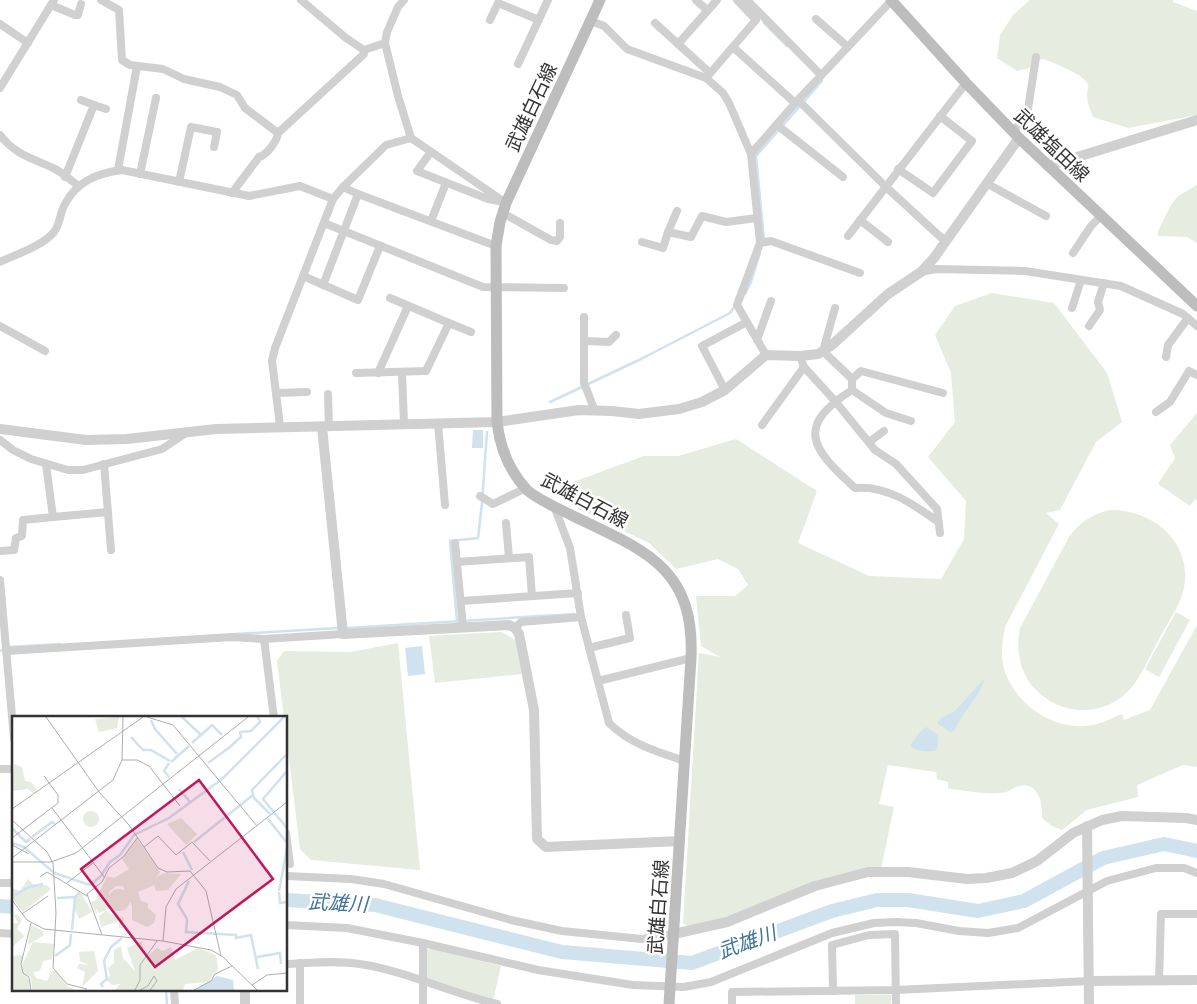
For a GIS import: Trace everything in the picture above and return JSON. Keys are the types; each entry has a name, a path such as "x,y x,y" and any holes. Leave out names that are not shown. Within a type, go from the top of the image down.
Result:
{"main road":[{"name":"武雄白石線","path":"600,0 505,208 496,246 497,422 499,440 504,455 528,491 646,552 661,565 675,583 686,606 692,630 692,658 669,1004"},
{"name":"武雄塩田線","path":"892,0 966,83 1016,135 1197,306"}],"street":[{"path":"101,0 119,10 122,60 130,65 163,69 184,79 220,87 229,91 237,95 245,108 278,133"},
{"path":"301,0 346,38 364,50"},
{"path":"404,0 398,7 387,32 385,43 411,138 551,240 557,241 560,237 560,223"},
{"path":"518,64 548,0"},
{"path":"696,0 707,10"},
{"path":"678,44 717,0"},
{"path":"708,75 756,20 737,0"},
{"path":"747,0 821,75"},
{"path":"751,154 797,101 892,0"},
{"path":"0,88 53,2 75,15 78,15 81,4"},
{"path":"490,20 498,3 539,20"},
{"path":"816,19 848,47"},
{"path":"591,21 604,26 627,49 708,75"},
{"path":"655,23 678,44 723,93 751,154 760,243 737,305 766,355"},
{"path":"0,24 28,43"},
{"path":"364,50 385,43"},
{"path":"733,46 797,101 946,242"},
{"path":"232,193 259,157 263,156 277,138 278,133 364,54 364,50"},
{"path":"0,428 86,440 127,439 186,434 216,429 280,426 325,427 497,422 580,410 639,414 679,409 702,402 725,390 766,355 800,356 818,354 832,345 888,294 921,272 946,242 1016,135 1028,109 1036,57"},
{"path":"118,170 137,66"},
{"path":"848,236 966,83"},
{"path":"140,174 156,98"},
{"path":"81,100 106,109"},
{"path":"65,177 94,105"},
{"path":"898,169 933,193 972,141 940,116"},
{"path":"1048,166 1197,120"},
{"path":"777,125 843,176"},
{"path":"179,182 191,127 217,132 214,146"},
{"path":"0,135 7,144 25,157 54,168 79,186"},
{"path":"280,426 272,362 275,348 334,199 343,186 386,145 411,138"},
{"path":"430,152 417,171 488,199 505,208"},
{"path":"0,262 42,242 54,232 65,204 79,186 88,179 104,172 118,170 249,196 300,186 334,199"},
{"path":"431,221 446,183"},
{"path":"986,183 1046,216"},
{"path":"343,186 358,194 496,246"},
{"path":"323,284 358,194"},
{"path":"642,242 663,248 677,211"},
{"path":"668,232 691,236 702,216 726,222 757,218"},
{"path":"1073,253 1091,226 1101,216"},
{"path":"860,220 888,242"},
{"path":"324,223 483,287 564,288"},
{"path":"760,243 771,241 860,273"},
{"path":"303,276 358,300 380,246"},
{"path":"921,272 936,269 1025,271 1121,286 1184,314 1197,326"},
{"path":"1072,308 1081,280"},
{"path":"1089,326 1100,310 1098,302 1104,284"},
{"path":"390,298 471,332"},
{"path":"757,340 771,301"},
{"path":"378,372 408,306"},
{"path":"823,350 835,308"},
{"path":"584,317 584,385 595,411"},
{"path":"1166,357 1168,345 1188,318"},
{"path":"725,390 702,346 747,322"},
{"path":"356,373 426,371 449,323"},
{"path":"0,326 45,351"},
{"path":"584,341 609,342 616,335"},
{"path":"823,350 852,379 852,390"},
{"path":"800,356 804,367 875,450 896,464 937,509 940,533"},
{"path":"762,425 804,367"},
{"path":"852,379 861,371 943,393"},
{"path":"1156,412 1170,402 1189,371 1197,375"},
{"path":"402,372 404,424"},
{"path":"852,390 835,401 818,421 815,433 816,443 821,454 855,488 867,487 893,494 913,503 938,521"},
{"path":"852,390 886,412 911,421"},
{"path":"276,393 307,392"},
{"path":"328,394 325,427 343,634"},
{"path":"438,423 445,505"},
{"path":"869,442 884,431"},
{"path":"0,440 31,460 68,470 83,470 162,449 186,434"},
{"path":"46,464 54,517"},
{"path":"104,464 111,550"},
{"path":"482,497 493,504 526,488"},
{"path":"554,506 570,548 582,617 609,723 618,733 646,749 685,761"},
{"path":"0,551 14,550 16,538 22,536 23,520 108,512"},
{"path":"506,523 508,558"},
{"path":"455,543 463,623"},
{"path":"457,562 529,557 532,596"},
{"path":"0,580 4,648 12,721"},
{"path":"460,601 578,594"},
{"path":"589,648 630,638 626,615"},
{"path":"515,628 521,622 582,617"},
{"path":"4,648 232,637 264,639 463,623 509,624 519,634 534,710 537,839 546,847 680,842"},
{"path":"264,639 274,716"},
{"path":"598,681 692,658"},
{"path":"288,876 351,879 384,884 511,920 562,930 642,939 674,936 727,922 815,886 868,872 908,872 977,879 1012,873 1037,861 1061,841 1102,820 1122,816 1197,820"},
{"path":"1087,826 1088,1004"},
{"path":"288,852 290,864"},
{"path":"288,925 347,928 423,942 538,970 633,984 669,987 712,982 832,933 874,923 916,923 959,931 988,933 1018,928 1088,888 1107,881 1156,868 1184,868 1197,872"},
{"path":"1160,980 1161,914 1197,914"},
{"path":"833,991 832,945 869,935 895,934 896,1004"},
{"path":"423,942 423,1004"},
{"path":"288,964 330,962 359,964 497,1004"},
{"path":"300,964 300,1004"},
{"path":"732,1004 732,992 896,990 1089,981 1197,980"}],"shaded area":[{"path":"1030,0 1173,0 1173,2 1197,11 1197,115 1128,128 1093,117 1087,93 1088,85 1076,73 1044,59 1038,60 1029,68 1017,71 997,58 1000,35 1013,15"},
{"path":"1197,185 1197,243 1187,237 1158,236 1158,231 1171,205 1178,196"},
{"path":"992,293 1054,303 1107,373 1122,422 1096,442 1060,510 1046,513 1059,524 1005,627 1002,661 1005,672 1011,685 1030,707 1055,721 1068,725 1083,726 1100,723 1122,714 1124,720 1150,710 1197,625 1197,767 1183,765 1137,785 1138,797 1087,810 1062,830 1052,826 1042,818 1042,807 1038,795 1035,790 1026,785 1002,793 967,791 948,788 948,782 937,779 936,772 888,765 879,804 894,807 881,869 727,918 687,926 683,923 699,653 720,657 701,646 696,596 735,596 748,585 738,569 718,559 676,569 649,543 575,507 573,482 644,456 678,456 736,439 817,491 798,543 869,576 941,579 964,539 966,501 928,457 955,422 951,373 935,335 955,306"},
{"path":"1197,413 1197,501 1195,499 1190,506 1158,484 1175,458 1170,445"},
{"path":"1109,510 1126,511 1141,516 1155,523 1167,533 1177,545 1183,559 1185,575 1183,592 1143,671 1131,688 1111,704 1100,708 1076,710 1053,703 1029,682 1019,656 1020,628 1069,537 1086,520"},
{"path":"1176,612 1190,620 1159,677 1145,669"},
{"path":"502,632 515,640 522,674 435,683 429,636"},
{"path":"398,643 420,870 311,860 300,849 288,750 288,716 284,716 277,661 284,651 350,652"},
{"path":"430,948 501,966 493,1001 426,979 426,951"},
{"path":"855,995 891,995 891,1004 855,1004"}],"water":[{"path":"473,430 483,430 483,448 472,448"},
{"path":"422,646 425,674 408,676 405,648"},
{"path":"985,678 955,730 950,732 937,723 941,718 954,712"},
{"path":"926,727 938,735 938,746 935,751 922,751 910,746"}],"waterway":[{"path":"764,23 787,46"},
{"path":"764,240 756,156 822,81 821,79"},
{"path":"745,294 751,282 760,253"},
{"path":"550,402 641,359 730,313 735,306"},
{"path":"457,622 450,541 478,538 487,432"},
{"path":"347,628 574,614"},
{"path":"235,634 338,628"},
{"path":"0,651 9,647 60,644"},
{"name":"武雄川","path":"288,900 375,905 562,952 692,963 832,911 877,900 908,900 978,911 1024,901 1103,858 1164,844 1197,851"},
{"name":"武雄川","path":"0,906 12,907"},
{"path":"166,992 167,1004"}]}
